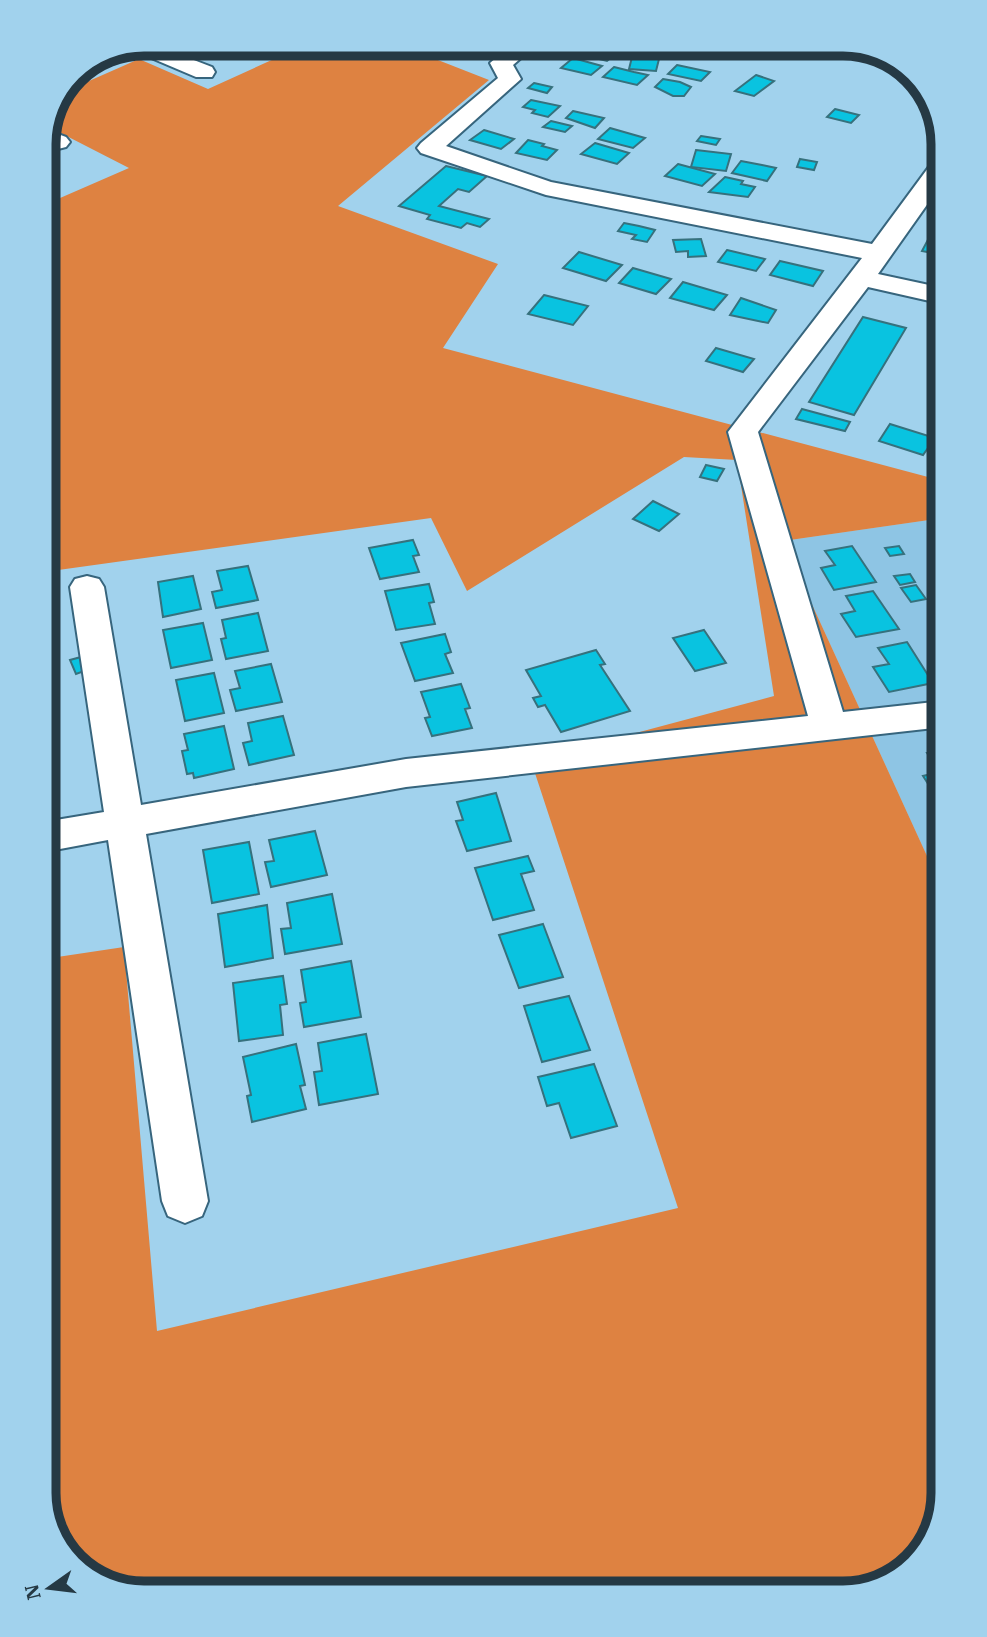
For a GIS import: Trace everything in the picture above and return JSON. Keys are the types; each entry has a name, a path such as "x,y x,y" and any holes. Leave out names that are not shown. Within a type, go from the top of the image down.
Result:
{"street":[{"path":"163,56 204,72"},
{"path":"510,56 501,63 510,79 429,148 546,188 869,266 931,291"},
{"path":"829,727 743,432 931,181"},
{"path":"87,587 186,1201"},
{"path":"56,835 406,773 931,715"}],"shaded area":[{"path":"281,56 428,56 489,80 338,206 498,264 443,348 931,478 931,520 783,541 931,865 931,1494 928,1516 913,1547 897,1563 882,1572 866,1578 844,1581 138,1581 115,1576 95,1566 84,1557 84,1553 78,1551 65,1532 56,1494 56,957 124,947 157,1331 678,1208 531,761 774,696 737,460 684,457 467,591 431,518 56,570 56,200 129,168 57,131 65,105 78,86 139,59 208,89"},
{"path":"931,520 931,865 783,541"}],"building":[{"path":"586,56 613,56 607,61"},
{"path":"632,57 659,59 656,71 629,69"},
{"path":"573,58 602,66 591,75 561,68"},
{"path":"677,65 710,72 701,81 668,74"},
{"path":"614,67 648,75 637,85 603,77"},
{"path":"756,75 774,81 754,96 735,91"},
{"path":"663,79 691,87 684,96 673,96 655,87"},
{"path":"534,83 552,87 547,93 528,88"},
{"path":"531,100 560,106 548,117 532,113 535,110 523,107"},
{"path":"835,109 859,115 851,123 827,117"},
{"path":"573,111 604,118 595,128 566,118"},
{"path":"551,121 572,126 565,132 543,127"},
{"path":"610,128 645,138 633,148 598,139"},
{"path":"484,130 514,139 501,149 470,140"},
{"path":"701,136 720,139 716,145 697,141"},
{"path":"528,140 557,150 547,160 516,153"},
{"path":"595,143 629,153 617,164 581,154"},
{"path":"696,150 731,154 726,171 691,167"},
{"path":"800,159 817,162 814,170 797,167"},
{"path":"741,161 776,168 767,181 732,173"},
{"path":"678,164 715,174 702,186 665,176"},
{"path":"446,166 487,176 469,192 458,189 439,206 489,219 480,227 467,223 461,228 427,219 430,215 399,206"},
{"path":"725,177 755,187 748,197 709,192"},
{"path":"624,223 655,230 647,242 632,239 636,235 618,231"},
{"path":"930,236 931,236 931,253 922,251"},
{"path":"701,239 706,256 688,257 688,251 676,252 673,240"},
{"path":"727,250 765,259 756,271 718,262"},
{"path":"579,252 622,265 606,281 563,268"},
{"path":"780,261 823,271 813,286 770,275"},
{"path":"633,268 671,279 656,294 619,283"},
{"path":"683,282 727,295 714,310 670,298"},
{"path":"544,295 588,306 573,325 528,314"},
{"path":"741,298 776,310 768,323 730,315"},
{"path":"863,317 906,328 854,415 809,402"},
{"path":"716,348 754,359 743,372 706,361"},
{"path":"802,409 850,422 845,431 796,419"},
{"path":"890,424 931,437 931,444 923,455 879,441"},
{"path":"706,465 724,469 717,481 700,477"},
{"path":"653,501 679,514 659,531 633,519"},
{"path":"413,540 419,555 413,556 419,572 380,579 369,548"},
{"path":"852,546 876,582 834,590 821,568 835,565 825,551"},
{"path":"899,546 904,554 890,556 885,548"},
{"path":"248,566 258,600 216,608 212,592 222,590 217,571"},
{"path":"910,574 915,582 900,585 894,576"},
{"path":"193,576 201,609 163,617 158,582"},
{"path":"429,584 434,602 429,603 435,624 396,630 385,591"},
{"path":"916,585 926,599 911,602 901,588"},
{"path":"873,591 899,629 856,637 841,614 855,611 846,596"},
{"path":"258,613 268,651 226,659 221,639 226,638 222,620"},
{"path":"203,623 212,660 171,668 163,630"},
{"path":"704,630 726,663 695,671 673,638"},
{"path":"445,634 451,652 445,654 453,673 415,681 401,643"},
{"path":"907,642 931,683 889,692 873,667 889,664 878,648"},
{"path":"596,650 605,664 600,665 630,711 561,732 545,705 538,707 533,698 541,696 526,670"},
{"path":"81,657 87,670 76,674 70,660"},
{"path":"271,664 282,702 236,711 230,690 240,688 235,671"},
{"path":"214,673 224,713 185,721 176,680"},
{"path":"461,684 470,708 465,709 472,728 432,736 425,718 430,717 421,692"},
{"path":"283,716 294,755 249,765 243,743 252,741 248,723"},
{"path":"224,726 234,769 194,778 193,773 187,774 182,751 188,750 184,734"},
{"path":"931,774 931,788 923,776"},
{"path":"496,793 511,841 467,851 456,821 463,820 457,802"},
{"path":"315,831 327,875 271,887 265,862 274,861 269,840"},
{"path":"249,842 259,894 212,903 203,850"},
{"path":"528,856 534,871 521,874 534,910 493,920 475,868"},
{"path":"332,894 342,944 285,954 281,929 291,928 287,903"},
{"path":"267,905 273,958 225,967 218,914"},
{"path":"543,924 563,977 519,988 499,935"},
{"path":"351,961 361,1017 304,1027 300,1003 306,1002 301,970"},
{"path":"283,976 287,1004 280,1005 283,1035 239,1041 233,983"},
{"path":"569,996 590,1050 542,1062 524,1006"},
{"path":"366,1034 378,1094 319,1105 314,1072 322,1071 318,1043"},
{"path":"296,1044 305,1085 300,1086 306,1109 252,1122 247,1096 251,1095 243,1057"},
{"path":"594,1064 617,1126 571,1138 559,1103 547,1106 538,1077"}]}
